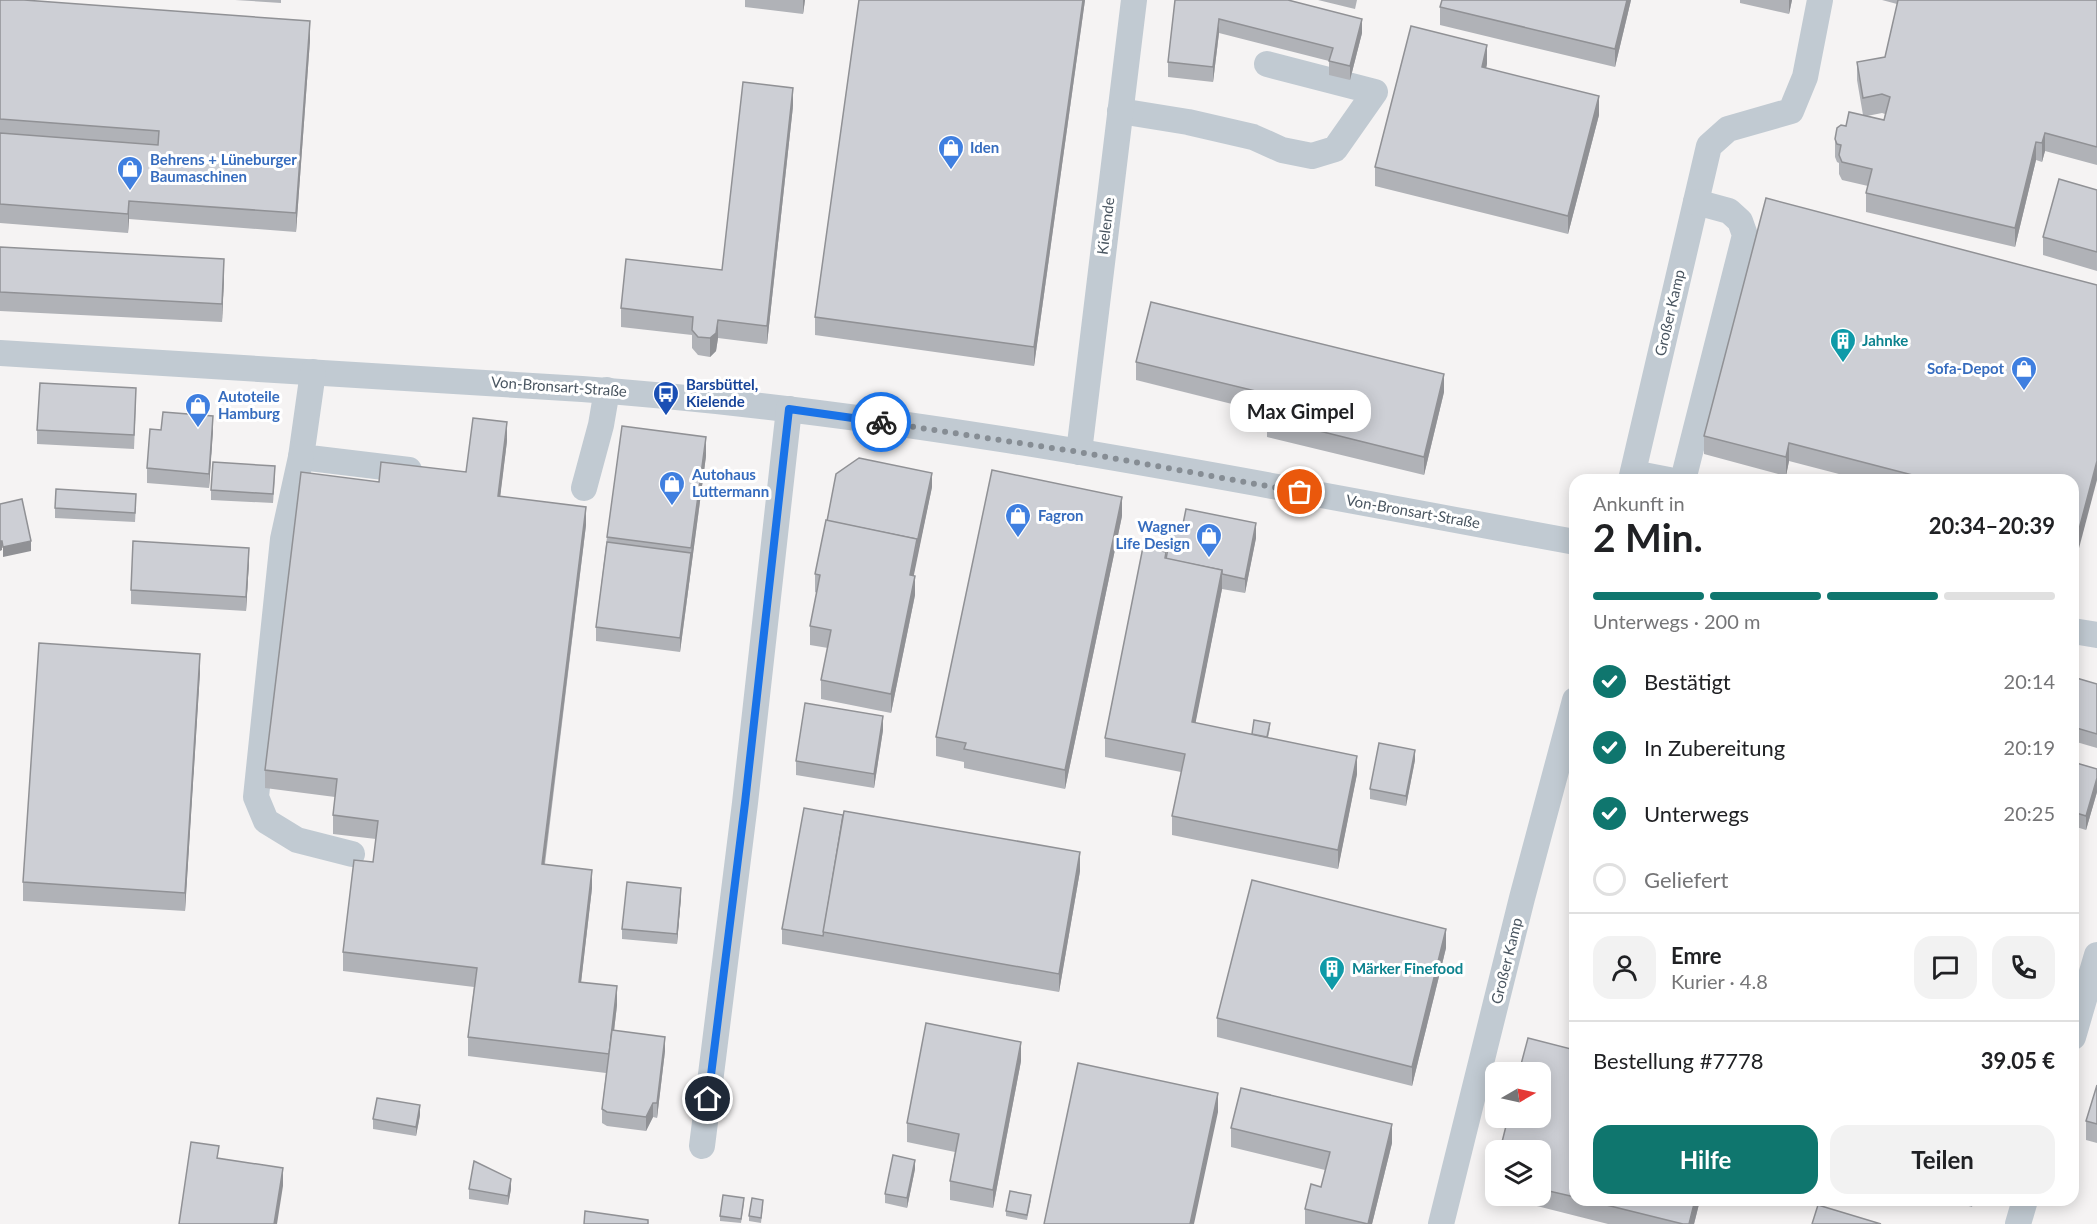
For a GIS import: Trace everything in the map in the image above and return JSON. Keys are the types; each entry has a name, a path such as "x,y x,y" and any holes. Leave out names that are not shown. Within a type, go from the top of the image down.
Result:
{"street":[{"name":"Kielende","path":"1079,452 1134,0"},
{"name":"Großer Kamp","path":"1632,474 1708,146 1728,129 1791,111 1805,77 1820,0"},
{"path":"1120,111 1188,122 1253,137 1282,150 1312,156 1335,149 1374,92 1267,64"},
{"path":"1684,474 1744,235 1740,221 1729,211 1696,202"},
{"name":"Von-Bronsart-Straße","path":"0,353 607,390 789,409 971,434 1079,452 1569,541"},
{"path":"313,372 301,457 283,539 256,797 266,821 297,840 352,854"},
{"path":"584,488 601,425 607,390"},
{"path":"702,1146 745,803 789,409"},
{"path":"301,457 409,470"},
{"name":"Großer Kamp","path":"1441,1224 1522,898 1569,722"},
{"path":"2079,1018 2096,964"},
{"path":"2018,1224 2023,1206"}],"building":[{"path":"0,0 310,21 296,213 129,201 128,214 0,204 0,133 158,145 159,131 0,119"},
{"path":"859,0 1083,0 1034,347 815,317"},
{"path":"1175,0 1288,0 1362,19 1350,66 1329,61 1333,48 1219,19 1213,67 1168,62"},
{"path":"1442,0 1627,0 1615,49 1440,7"},
{"path":"1898,0 2097,0 2097,147 2045,133 2042,143 2036,142 2015,228 1866,193 1872,169 1842,162 1839,155 1841,145 1837,144 1835,139 1837,128 1841,125 1846,126 1849,112 1884,120 1890,97 1882,94 1863,98 1857,62 1885,57"},
{"path":"1411,26 1487,45 1482,67 1599,96 1568,216 1375,167"},
{"path":"743,82 793,88 767,326 718,320 716,333 710,338 698,337 692,330 693,317 621,308 626,259 722,270"},
{"path":"2059,179 2097,190 2097,252 2043,237"},
{"path":"1766,198 2097,285 2097,461 2079,529 2079,474 1909,474 1789,443 1786,457 1704,436"},
{"path":"0,247 224,259 222,304 0,292"},
{"path":"1151,302 1444,374 1424,457 1267,418 1272,395 1136,362"},
{"path":"40,383 136,388 134,435 37,430"},
{"path":"163,412 213,416 209,474 147,468 150,429 161,430"},
{"path":"473,418 507,422 498,496 586,507 542,864 592,870 579,982 617,986 609,1054 468,1037 477,968 343,952 354,860 373,862 378,821 333,815 337,779 265,770 301,472 379,482 381,462 466,472"},
{"path":"622,426 706,437 691,548 607,537"},
{"path":"859,458 932,473 917,543 917,539 827,521 836,474"},
{"path":"213,462 275,466 273,494 211,490"},
{"path":"992,470 1122,497 1065,770 964,749 966,743 936,737"},
{"path":"56,489 136,494 135,513 55,508"},
{"path":"22,499 31,541 3,547 0,541 0,504"},
{"path":"1186,509 1256,523 1245,579 1222,574 1222,570 1166,559 1171,532 1181,534"},
{"path":"826,520 917,539 910,575 915,576 891,694 821,680 831,630 810,626 820,575 815,574"},
{"path":"133,541 249,548 246,597 131,590"},
{"path":"607,542 691,553 680,638 596,627"},
{"path":"1143,547 1166,552 1165,558 1222,570 1192,722 1357,756 1338,850 1172,816 1185,754 1105,738"},
{"path":"39,643 200,654 185,893 23,882"},
{"path":"2079,679 2097,684 2097,734 2079,729"},
{"path":"805,703 883,716 874,774 796,761"},
{"path":"1254,720 1270,723 1267,737 1252,734"},
{"path":"1379,743 1415,750 1406,796 1370,789"},
{"path":"2079,764 2097,769 2097,778 2086,816 2079,814"},
{"path":"804,808 843,815 823,936 782,929"},
{"path":"844,811 1080,852 1059,974 823,932"},
{"name":"Märker Finefood","path":"1252,880 1446,929 1412,1067 1217,1018"},
{"path":"627,882 681,888 677,934 622,929"},
{"path":"926,1023 1021,1042 993,1190 950,1181 959,1134 907,1123"},
{"path":"612,1030 665,1037 657,1103 653,1103 646,1117 607,1112 602,1109"},
{"path":"1528,1038 1569,1048 1569,1196 1551,1192 1551,1140 1502,1140 1506,1128 1551,1128 1551,1062 1522,1062"},
{"path":"1078,1063 1218,1093 1190,1224 1044,1224"},
{"path":"2097,1085 2097,1124 2086,1121"},
{"path":"1241,1088 1392,1124 1368,1224 1305,1209 1311,1184 1321,1187 1330,1152 1231,1128"},
{"path":"377,1098 420,1105 416,1127 373,1119"},
{"path":"191,1142 219,1146 217,1158 283,1168 274,1224 179,1224"},
{"path":"893,1155 915,1160 907,1198 885,1194"},
{"path":"474,1161 511,1179 508,1196 469,1189"},
{"path":"1010,1191 1031,1195 1027,1215 1006,1211"},
{"path":"723,1195 744,1198 741,1219 720,1216"},
{"path":"752,1198 763,1200 761,1218 749,1216"},
{"path":"1610,1206 1694,1206 1689,1224"},
{"path":"1818,1206 1821,1206 1881,1224 1812,1224"},
{"path":"585,1211 648,1220 648,1224 584,1224"}],"way so far":[{"path":"881,422 1079,452 1300,492"}],"place":[{"name":"Iden","path":"951,171"},
{"name":"Behrens + Lüneburger Baumaschinen","path":"130,192"},
{"name":"Jahnke","path":"1843,364"},
{"name":"Sofa-Depot","path":"2024,392"},
{"name":"Barsbüttel, Kielende","path":"666,417"},
{"name":"Autoteile Hamburg","path":"198,429"},
{"name":"Max Gimpel","path":"1300,492"},
{"name":"Autohaus Luttermann","path":"672,507"},
{"name":"Fagron","path":"1018,539"},
{"name":"Wagner Life Design","path":"1209,559"},
{"name":"Märker Finefood","path":"1332,992"}],"route":[{"path":"708,1099 745,803 789,409 881,422"}]}
